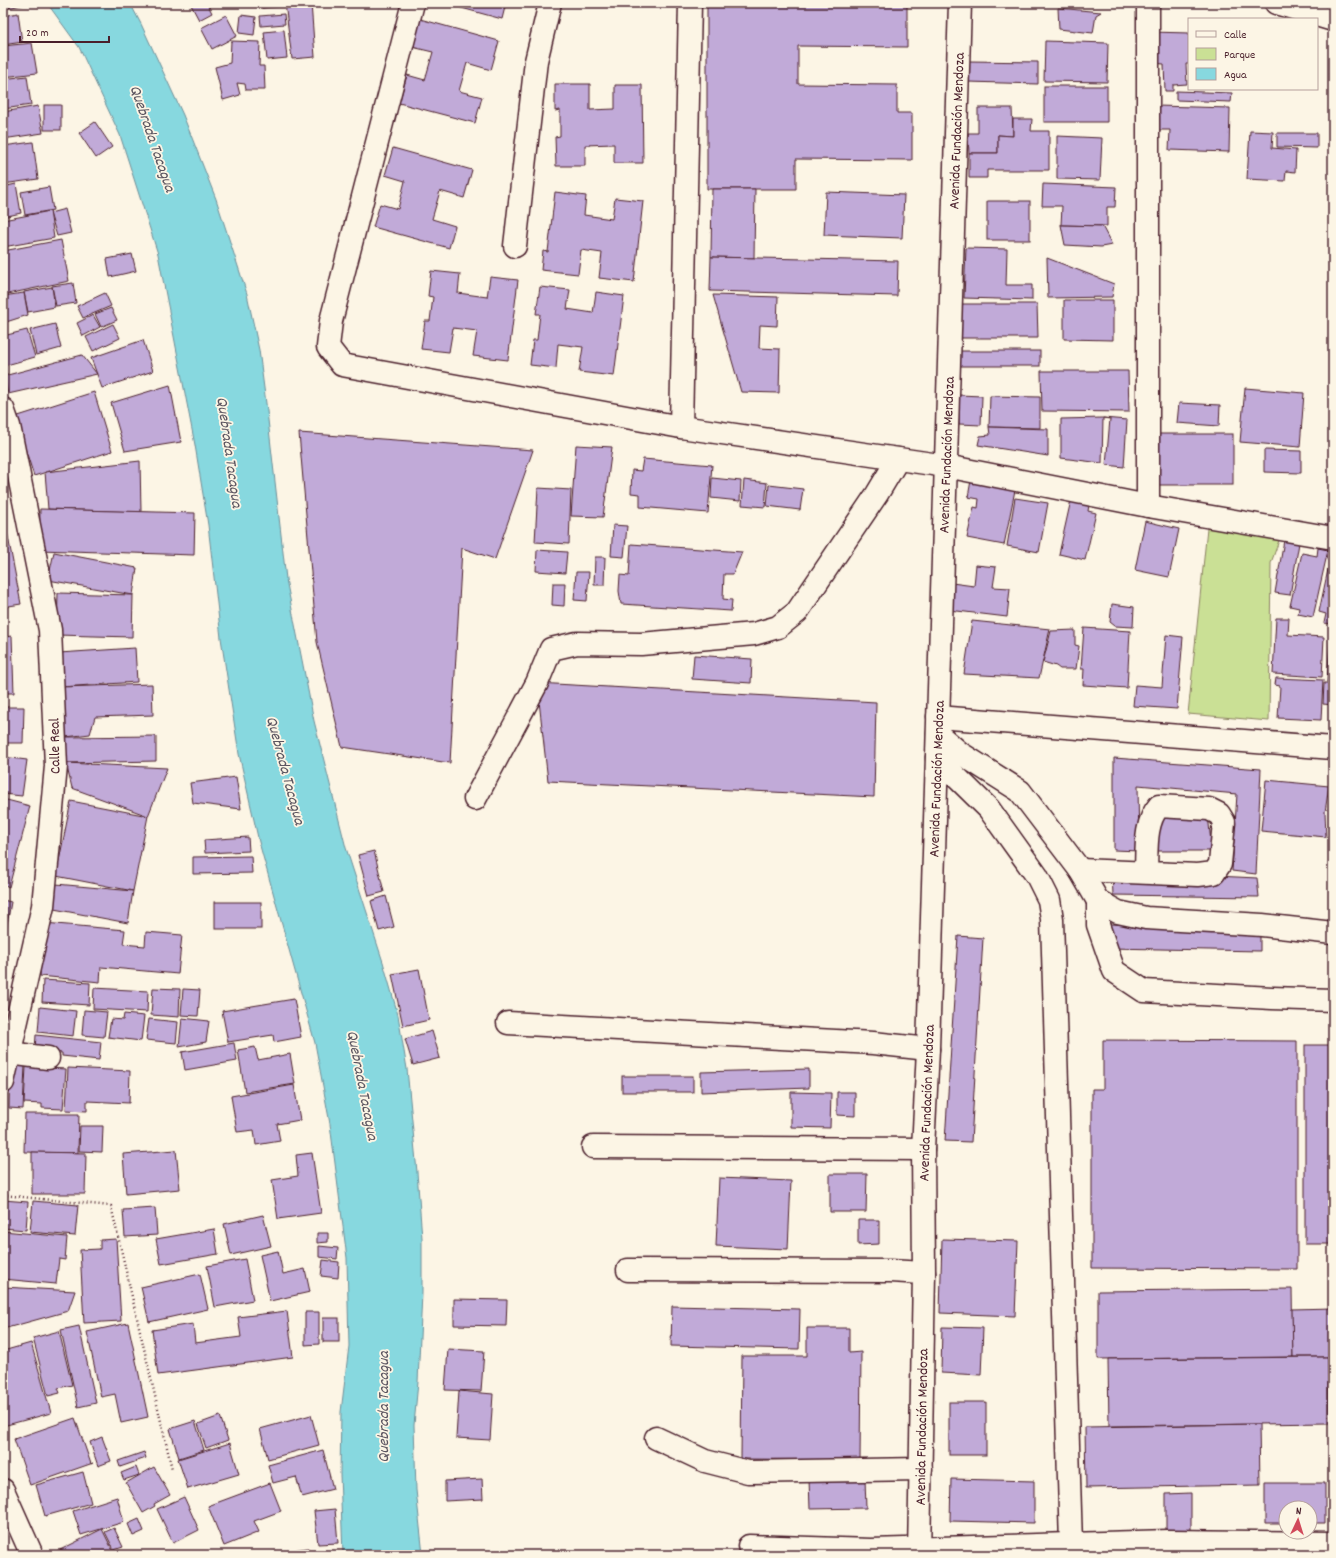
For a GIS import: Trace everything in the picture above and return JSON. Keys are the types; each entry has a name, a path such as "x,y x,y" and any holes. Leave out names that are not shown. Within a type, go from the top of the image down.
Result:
{"street":[{"path":"413,3 331,321 328,347 342,366 681,427 946,466 1148,506 1333,538"},
{"path":"515,246 536,61 550,3"},
{"path":"681,427 690,3"},
{"name":"Avenida Fundación Mendoza","path":"919,1551 924,1273 923,1149 928,1049 960,3"},
{"path":"1148,3 1148,506"},
{"path":"1276,3 1333,20"},
{"name":"Calle Real","path":"3,409 9,426 50,630 56,766 43,906 3,1082"},
{"path":"475,800 537,683 551,649 577,643 641,644 754,634 778,627 797,612 877,494 898,459"},
{"path":"938,725 1333,748"},
{"path":"938,725 960,753 1020,791 1080,870 1098,900 1118,912 1146,918 1262,925 1333,933"},
{"path":"937,758 989,809 1037,876 1049,900 1052,927 1071,1544"},
{"path":"1080,870 1146,872"},
{"path":"1098,900 1098,925 1114,971 1144,991 1333,1000"},
{"path":"508,1023 865,1043 928,1049"},
{"path":"10,1053 48,1058"},
{"path":"593,1147 923,1149"},
{"path":"628,1270 882,1271 924,1273"},
{"path":"656,1438 705,1461 748,1472 921,1469"},
{"path":"3,1490 32,1555"},
{"path":"749,1546 919,1551 1169,1541 1333,1543"}],"path":[{"path":"3,1195 111,1206 172,1469"}],"green space":[{"path":"1208,519 1282,532 1271,563 1269,721 1188,714"}],"water":[{"name":"Quebrada Tacagua","path":"47,3 130,3 183,115 216,199 247,294 259,350 286,579 314,721 346,848 383,962 398,1015 407,1069 422,1238 422,1293 418,1382 414,1425 416,1490 423,1555 343,1555 340,1474 341,1412 349,1346 347,1258 330,1124 315,1043 259,842 239,754 221,638 208,525 195,445 158,254 120,135 79,47"}],"building":[{"path":"3,3 26,3 26,4 3,9"},
{"path":"190,3 207,3 212,13 199,20"},
{"path":"262,3 283,3 283,6 262,8"},
{"path":"285,3 311,3 315,57 292,59"},
{"path":"443,3 506,3 502,19"},
{"path":"707,3 907,3 907,47 798,46 798,84 897,85 897,113 912,113 912,160 796,159 796,189 707,189"},
{"path":"1058,8 1101,12 1096,15 1093,33 1059,29"},
{"path":"18,13 22,42 3,45 3,16"},
{"path":"284,14 285,24 261,26 260,16"},
{"path":"226,15 237,36 212,49 201,28"},
{"path":"241,15 256,17 254,35 239,33"},
{"path":"420,19 499,41 491,70 467,63 459,91 482,97 475,123 399,103 407,75 425,80 433,52 412,47"},
{"path":"284,30 287,58 267,60 264,32"},
{"path":"1151,32 1188,33 1188,64 1186,64 1187,84 1173,85 1173,91 1165,91 1164,64 1151,63"},
{"path":"231,41 260,42 259,66 264,66 265,90 246,90 245,84 237,83 240,95 223,100 215,67 230,63"},
{"path":"1045,41 1108,43 1107,82 1044,81"},
{"path":"32,43 37,73 3,77 3,46"},
{"path":"968,61 1038,62 1038,84 968,82"},
{"path":"27,76 31,105 3,109 3,79"},
{"path":"555,84 590,84 590,110 615,109 615,85 642,85 643,163 614,163 614,144 585,145 585,166 556,166 555,137 560,136 560,110 555,111"},
{"path":"1044,86 1107,86 1107,122 1044,122"},
{"path":"1176,91 1232,93 1231,102 1176,100"},
{"path":"44,105 61,105 61,130 44,130"},
{"path":"38,106 43,133 3,139 3,112"},
{"path":"1157,106 1230,108 1229,152 1169,150 1170,130 1157,130"},
{"path":"978,108 1012,108 1013,136 998,135 998,153 969,153 968,133 978,133"},
{"path":"1013,119 1032,119 1031,131 1049,131 1049,170 987,170 987,178 969,178 969,153 998,153 998,135 1013,136"},
{"path":"95,122 112,147 96,158 79,133"},
{"path":"1250,131 1273,132 1272,148 1296,150 1295,172 1286,171 1285,181 1247,179"},
{"path":"1277,133 1317,133 1317,148 1277,147"},
{"path":"1057,136 1102,138 1100,180 1057,179"},
{"path":"33,142 38,179 3,184 3,146"},
{"path":"393,148 472,170 464,198 440,191 432,219 455,226 449,248 373,227 380,204 398,209 405,181 385,175"},
{"path":"16,184 21,213 3,217 3,187"},
{"path":"1043,184 1116,187 1115,207 1107,207 1107,226 1061,225 1062,206 1042,206"},
{"path":"49,187 53,210 25,215 21,192"},
{"path":"712,189 755,189 754,258 711,257"},
{"path":"555,192 586,196 584,215 612,219 615,198 643,201 634,282 599,278 602,253 581,250 578,274 541,270 543,251 548,252"},
{"path":"826,192 904,195 902,238 824,235"},
{"path":"987,201 1030,201 1030,240 987,240"},
{"path":"65,209 71,233 57,236 50,213"},
{"path":"50,211 54,238 3,247 3,220"},
{"path":"1061,225 1102,226 1112,245 1101,247 1065,245"},
{"path":"61,240 69,281 3,295 3,251"},
{"path":"966,248 1007,249 1006,285 1032,285 1032,300 964,298"},
{"path":"132,254 136,271 110,277 107,259"},
{"path":"711,257 898,261 897,296 710,291"},
{"path":"1047,258 1114,284 1112,297 1048,298"},
{"path":"431,271 460,274 458,293 487,297 490,277 518,280 508,360 473,356 477,331 453,328 449,352 421,349 425,321 430,321 433,297 428,296"},
{"path":"73,283 76,303 56,306 52,286"},
{"path":"52,287 55,307 28,312 24,292"},
{"path":"540,287 570,290 567,309 593,313 596,292 624,296 614,376 579,372 583,347 558,344 556,368 530,365 533,340 537,340 540,314 536,314"},
{"path":"24,293 28,315 3,323 3,296"},
{"path":"105,293 111,306 83,318 77,306"},
{"path":"713,295 778,297 777,326 760,325 759,348 780,349 779,393 741,392"},
{"path":"1064,300 1113,300 1113,340 1064,339"},
{"path":"961,304 1037,304 1038,338 961,338"},
{"path":"111,308 117,320 101,327 95,314"},
{"path":"93,315 100,327 83,336 77,323"},
{"path":"55,324 61,348 36,355 30,330"},
{"path":"113,324 120,338 93,351 86,337"},
{"path":"27,330 35,357 3,366 3,336"},
{"path":"143,340 153,371 102,388 91,358"},
{"path":"957,351 1040,351 1040,366 957,366"},
{"path":"82,355 97,374 8,394 4,376"},
{"path":"1041,371 1128,371 1129,412 1042,411"},
{"path":"170,385 181,442 125,451 111,403"},
{"path":"1245,388 1304,393 1300,447 1240,442"},
{"path":"94,392 112,451 34,476 15,417"},
{"path":"959,395 982,396 981,425 959,424"},
{"path":"990,396 1040,397 1040,428 989,427"},
{"path":"1179,403 1220,405 1219,426 1177,423"},
{"path":"1103,418 1102,463 1061,458 1061,419"},
{"path":"1103,418 1127,420 1124,467 1106,465 1110,419"},
{"path":"989,427 1048,429 1048,456 978,445 980,436 990,435"},
{"path":"299,433 533,450 495,559 462,548 450,763 342,747 317,642"},
{"path":"1157,434 1233,434 1233,485 1157,485"},
{"path":"576,445 612,447 603,517 571,516"},
{"path":"1264,450 1301,451 1301,473 1264,472"},
{"path":"643,459 712,465 708,513 640,507 640,494 631,493 632,470 641,471"},
{"path":"140,461 141,512 48,509 45,472"},
{"path":"972,475 1016,485 1004,545 967,538 974,507 978,508 979,499 968,497"},
{"path":"712,478 741,481 740,501 711,498"},
{"path":"744,480 767,483 765,507 742,505"},
{"path":"769,485 803,489 800,510 767,506"},
{"path":"538,488 571,490 569,544 535,542"},
{"path":"1015,498 1048,503 1039,552 1007,546"},
{"path":"1071,500 1089,505 1088,511 1096,513 1085,560 1059,554"},
{"path":"40,509 195,513 194,555 39,550"},
{"path":"3,521 5,521 21,604 3,607"},
{"path":"1145,521 1179,529 1169,577 1135,570"},
{"path":"613,525 627,526 624,557 611,556"},
{"path":"1284,540 1299,543 1290,595 1275,593"},
{"path":"631,544 742,552 733,574 724,574 723,599 732,600 731,611 621,604 619,591 620,575 629,576"},
{"path":"1333,546 1332,624 1324,623 1326,614 1319,612"},
{"path":"1318,548 1328,550 1313,617 1298,614 1299,608 1290,606 1302,553 1317,556"},
{"path":"537,550 567,552 565,573 536,571"},
{"path":"54,552 137,568 133,595 48,580"},
{"path":"595,557 605,557 604,585 594,585"},
{"path":"976,565 996,567 993,587 1010,588 1007,617 949,610 952,583 974,586"},
{"path":"576,572 589,572 587,601 574,600"},
{"path":"553,583 565,583 564,606 552,605"},
{"path":"58,593 133,595 132,637 57,635"},
{"path":"1112,604 1134,607 1133,627 1115,626 1110,622"},
{"path":"1276,618 1289,618 1288,635 1324,637 1322,677 1273,674"},
{"path":"972,621 1050,629 1039,678 964,674"},
{"path":"1084,628 1130,631 1127,688 1083,685 1084,669 1081,669"},
{"path":"1331,629 1333,629 1333,682 1327,682"},
{"path":"1075,630 1075,645 1079,646 1076,669 1060,669 1056,666 1043,662 1051,631"},
{"path":"1166,635 1183,637 1177,709 1133,706 1135,685 1162,687"},
{"path":"12,636 14,693 3,693 3,637"},
{"path":"135,648 137,682 61,687 59,653"},
{"path":"694,655 752,659 751,683 692,679"},
{"path":"1276,678 1323,680 1321,720 1278,718 1280,686 1275,685"},
{"path":"537,683 876,702 874,797 548,781"},
{"path":"1324,683 1333,683 1333,705 1323,704"},
{"path":"152,684 153,715 95,717 90,734 66,737 61,687"},
{"path":"3,707 24,707 23,743 3,743"},
{"path":"156,736 156,761 66,763 66,737"},
{"path":"3,757 27,760 22,796 3,794"},
{"path":"1114,758 1261,769 1256,874 1232,871 1237,794 1138,785 1139,851 1114,850"},
{"path":"66,763 167,768 148,816 72,788"},
{"path":"236,777 241,809 193,803 190,783"},
{"path":"1266,780 1329,786 1325,812 1326,837 1261,831"},
{"path":"3,799 30,806 9,887 3,884"},
{"path":"71,801 148,816 133,891 56,876"},
{"path":"1333,804 1333,859 1331,830"},
{"path":"1157,814 1208,815 1212,851 1157,851"},
{"path":"248,837 249,851 205,853 204,840"},
{"path":"374,851 384,892 369,896 358,855"},
{"path":"251,856 252,873 193,874 193,857"},
{"path":"1112,871 1257,878 1259,897 1113,895"},
{"path":"56,884 133,891 128,923 54,909"},
{"path":"386,896 394,927 379,931 371,901"},
{"path":"3,900 11,902 5,936 3,936"},
{"path":"215,902 261,902 261,929 215,929"},
{"path":"44,923 125,930 123,944 145,946 146,932 182,935 178,974 101,967 100,982 40,976"},
{"path":"1110,924 1260,929 1260,951 1110,948"},
{"path":"958,936 983,938 971,1142 945,1141"},
{"path":"419,969 429,1020 403,1026 392,974"},
{"path":"43,980 90,983 89,1005 42,1002"},
{"path":"94,988 148,991 147,1012 93,1009"},
{"path":"153,988 180,989 179,1017 151,1015"},
{"path":"183,989 200,990 198,1016 181,1015"},
{"path":"294,999 301,1037 274,1042 273,1035 228,1042 222,1011"},
{"path":"40,1007 76,1011 73,1036 38,1032"},
{"path":"84,1010 107,1012 104,1037 82,1035"},
{"path":"124,1014 144,1016 141,1041 108,1037 111,1019 123,1020"},
{"path":"182,1018 209,1021 206,1042 179,1047"},
{"path":"149,1019 178,1022 176,1043 146,1040"},
{"path":"432,1031 440,1058 413,1065 405,1039"},
{"path":"36,1035 101,1042 99,1060 62,1056 62,1053 35,1050"},
{"path":"1103,1040 1297,1041 1297,1269 1092,1268 1092,1089 1103,1089"},
{"path":"234,1043 237,1061 185,1070 182,1052"},
{"path":"1305,1045 1333,1045 1333,1244 1305,1244"},
{"path":"255,1047 258,1060 290,1054 295,1084 245,1092 238,1050"},
{"path":"10,1065 25,1066 23,1109 9,1108"},
{"path":"26,1067 66,1069 63,1109 42,1108 42,1104 24,1103"},
{"path":"68,1068 130,1071 129,1103 87,1101 87,1111 66,1110"},
{"path":"809,1069 809,1088 701,1092 701,1072"},
{"path":"622,1076 693,1076 693,1092 622,1092"},
{"path":"294,1085 300,1120 277,1124 280,1141 256,1145 254,1130 237,1132 231,1096"},
{"path":"791,1092 831,1093 830,1128 791,1127"},
{"path":"837,1092 855,1092 855,1116 837,1115"},
{"path":"25,1114 79,1114 78,1153 24,1152"},
{"path":"80,1126 103,1126 102,1152 79,1151"},
{"path":"176,1150 180,1189 126,1194 123,1154"},
{"path":"32,1152 86,1153 85,1194 32,1194"},
{"path":"312,1153 321,1213 278,1219 272,1180 298,1176 296,1155"},
{"path":"830,1174 867,1174 866,1212 830,1212"},
{"path":"719,1178 791,1181 788,1249 716,1246"},
{"path":"3,1200 28,1202 26,1230 3,1228"},
{"path":"33,1201 78,1205 75,1236 30,1232"},
{"path":"155,1208 157,1235 125,1237 123,1210"},
{"path":"263,1215 271,1246 231,1255 224,1224"},
{"path":"858,1220 879,1220 879,1244 858,1245"},
{"path":"214,1229 218,1254 161,1264 156,1239"},
{"path":"3,1231 67,1237 65,1260 59,1259 56,1284 3,1279"},
{"path":"317,1233 328,1233 328,1242 317,1243"},
{"path":"116,1239 121,1321 84,1323 80,1250 100,1249 100,1240"},
{"path":"942,1239 1018,1241 1015,1316 940,1313"},
{"path":"319,1246 338,1248 337,1259 319,1257"},
{"path":"278,1251 283,1274 305,1269 310,1292 270,1301 260,1255"},
{"path":"245,1259 253,1300 215,1307 207,1266"},
{"path":"323,1260 339,1262 338,1278 321,1276"},
{"path":"200,1274 208,1309 149,1322 141,1287"},
{"path":"3,1287 75,1291 68,1311 3,1329"},
{"path":"1292,1289 1293,1357 1098,1359 1098,1291"},
{"path":"454,1299 507,1300 506,1326 454,1325"},
{"path":"672,1306 800,1309 799,1349 671,1346"},
{"path":"1333,1308 1333,1357 1293,1357 1292,1309"},
{"path":"287,1311 293,1357 158,1375 152,1330 193,1324 195,1343 241,1337 238,1317"},
{"path":"305,1312 319,1312 319,1344 305,1345"},
{"path":"323,1318 339,1318 339,1342 323,1342"},
{"path":"128,1323 148,1417 121,1423 115,1394 101,1397 87,1332"},
{"path":"79,1326 96,1403 78,1407 61,1330"},
{"path":"942,1327 983,1328 981,1375 941,1373"},
{"path":"807,1328 849,1328 849,1353 861,1352 860,1460 741,1459 742,1356 807,1356"},
{"path":"59,1331 72,1385 58,1388 60,1393 48,1396 33,1338"},
{"path":"31,1343 51,1413 3,1426 3,1351"},
{"path":"448,1349 484,1351 481,1391 445,1390"},
{"path":"1328,1357 1329,1423 1109,1426 1108,1359"},
{"path":"459,1391 493,1394 490,1440 456,1438"},
{"path":"949,1402 986,1402 986,1455 949,1455"},
{"path":"311,1415 319,1445 268,1459 260,1429"},
{"path":"220,1416 228,1440 206,1448 198,1424"},
{"path":"75,1418 91,1464 30,1485 14,1439"},
{"path":"195,1421 204,1450 179,1458 170,1429"},
{"path":"1259,1424 1260,1485 1086,1488 1085,1427"},
{"path":"102,1437 111,1461 98,1466 90,1442"},
{"path":"230,1443 239,1474 188,1489 178,1459"},
{"path":"323,1450 333,1489 302,1497 296,1477 273,1483 268,1465"},
{"path":"144,1452 146,1458 120,1467 118,1461"},
{"path":"136,1467 139,1475 124,1480 121,1473"},
{"path":"154,1467 170,1495 154,1504 155,1506 143,1513 126,1483"},
{"path":"83,1472 91,1503 45,1516 36,1485"},
{"path":"482,1479 483,1499 445,1501 445,1481"},
{"path":"809,1479 865,1479 866,1508 810,1509"},
{"path":"951,1479 1034,1481 1034,1523 950,1521"},
{"path":"270,1483 281,1511 254,1521 259,1532 224,1546 208,1506"},
{"path":"1265,1483 1325,1483 1325,1523 1318,1523 1318,1500 1278,1500 1278,1523 1265,1523"},
{"path":"1191,1493 1191,1530 1166,1531 1166,1494"},
{"path":"117,1497 124,1522 81,1535 73,1511"},
{"path":"184,1497 199,1530 173,1543 157,1509"},
{"path":"335,1509 338,1543 318,1544 314,1511"},
{"path":"139,1519 144,1531 133,1536 128,1524"},
{"path":"114,1528 123,1547 114,1550 105,1532"},
{"path":"102,1529 115,1555 55,1555 54,1553"},
{"path":"308,1548 309,1555 268,1555 267,1553"}]}
